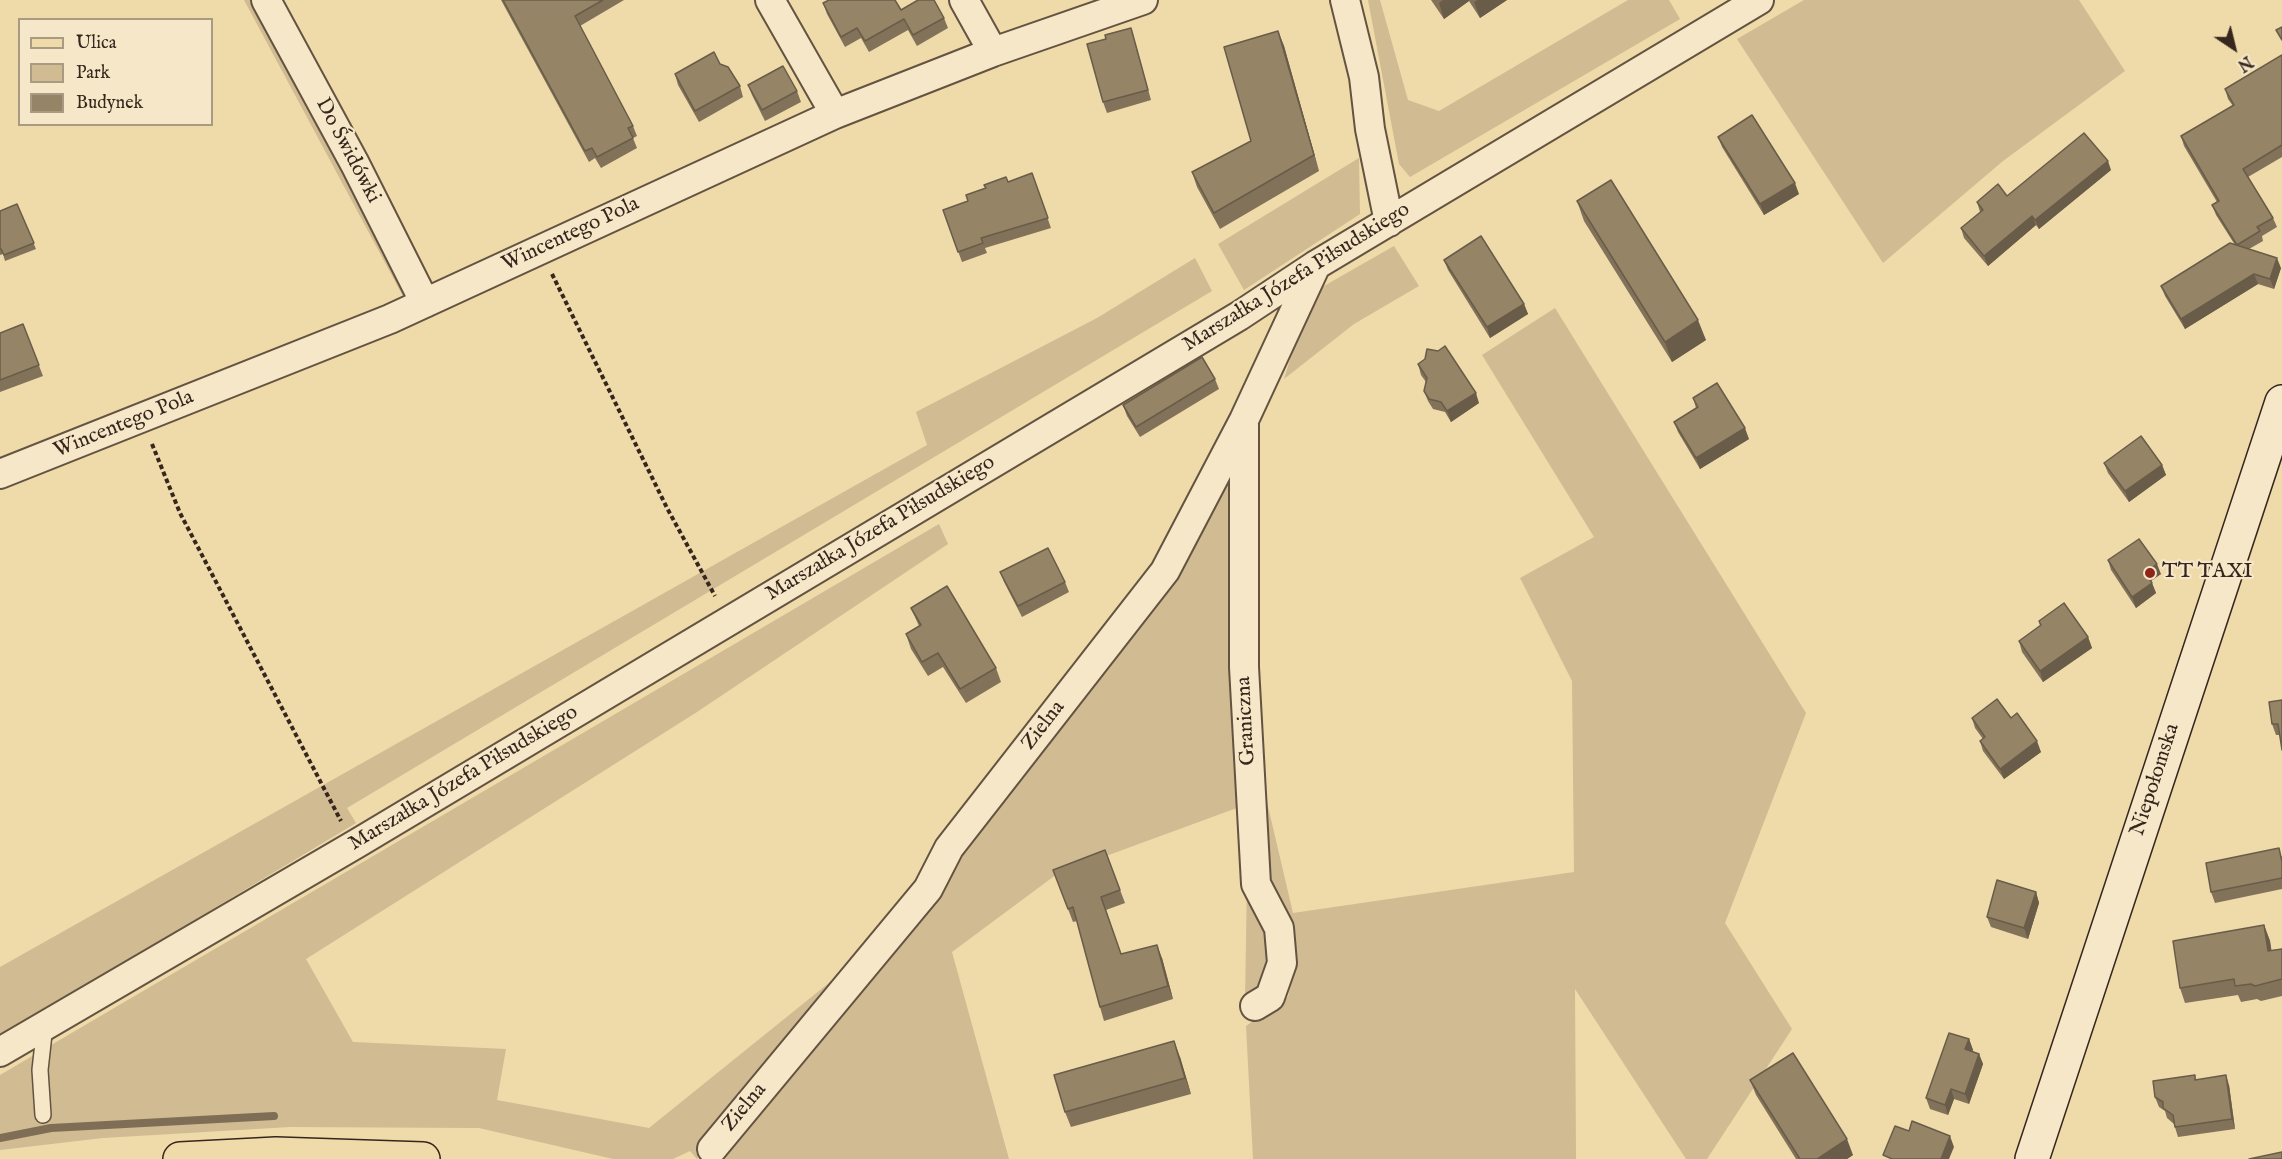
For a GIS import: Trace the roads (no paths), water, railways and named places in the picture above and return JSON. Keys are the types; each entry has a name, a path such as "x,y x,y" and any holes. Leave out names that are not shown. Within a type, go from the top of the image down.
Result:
{"main road":[{"name":"Niepołomska","path":"2032,1159 2282,402"},
{"path":"180,1159 276,1154 423,1159"}],"street":[{"name":"Do Świdówki","path":"266,0 355,164 425,303"},
{"path":"770,0 835,114"},
{"path":"964,0 993,52"},
{"name":"Wincentego Pola","path":"0,474 425,303 835,114 993,52 1143,0"},
{"path":"1345,0 1364,77 1370,129 1389,222"},
{"name":"Marszałka Józefa Piłsudskiego","path":"0,1052 356,844 1239,316 1316,265 1759,0"},
{"name":"Zielna","path":"712,1149 927,889 949,848 1165,571 1244,420 1316,265"},
{"name":"Graniczna","path":"1244,420 1244,667 1256,884 1279,928 1282,963 1270,997 1255,1005"}],"lane":[{"path":"43,1115 40,1070 45,1025"}],"waterway":[{"path":"0,1138 51,1128 274,1116"}],"place":[{"name":"TT TAXI","path":"2150,573"}]}
